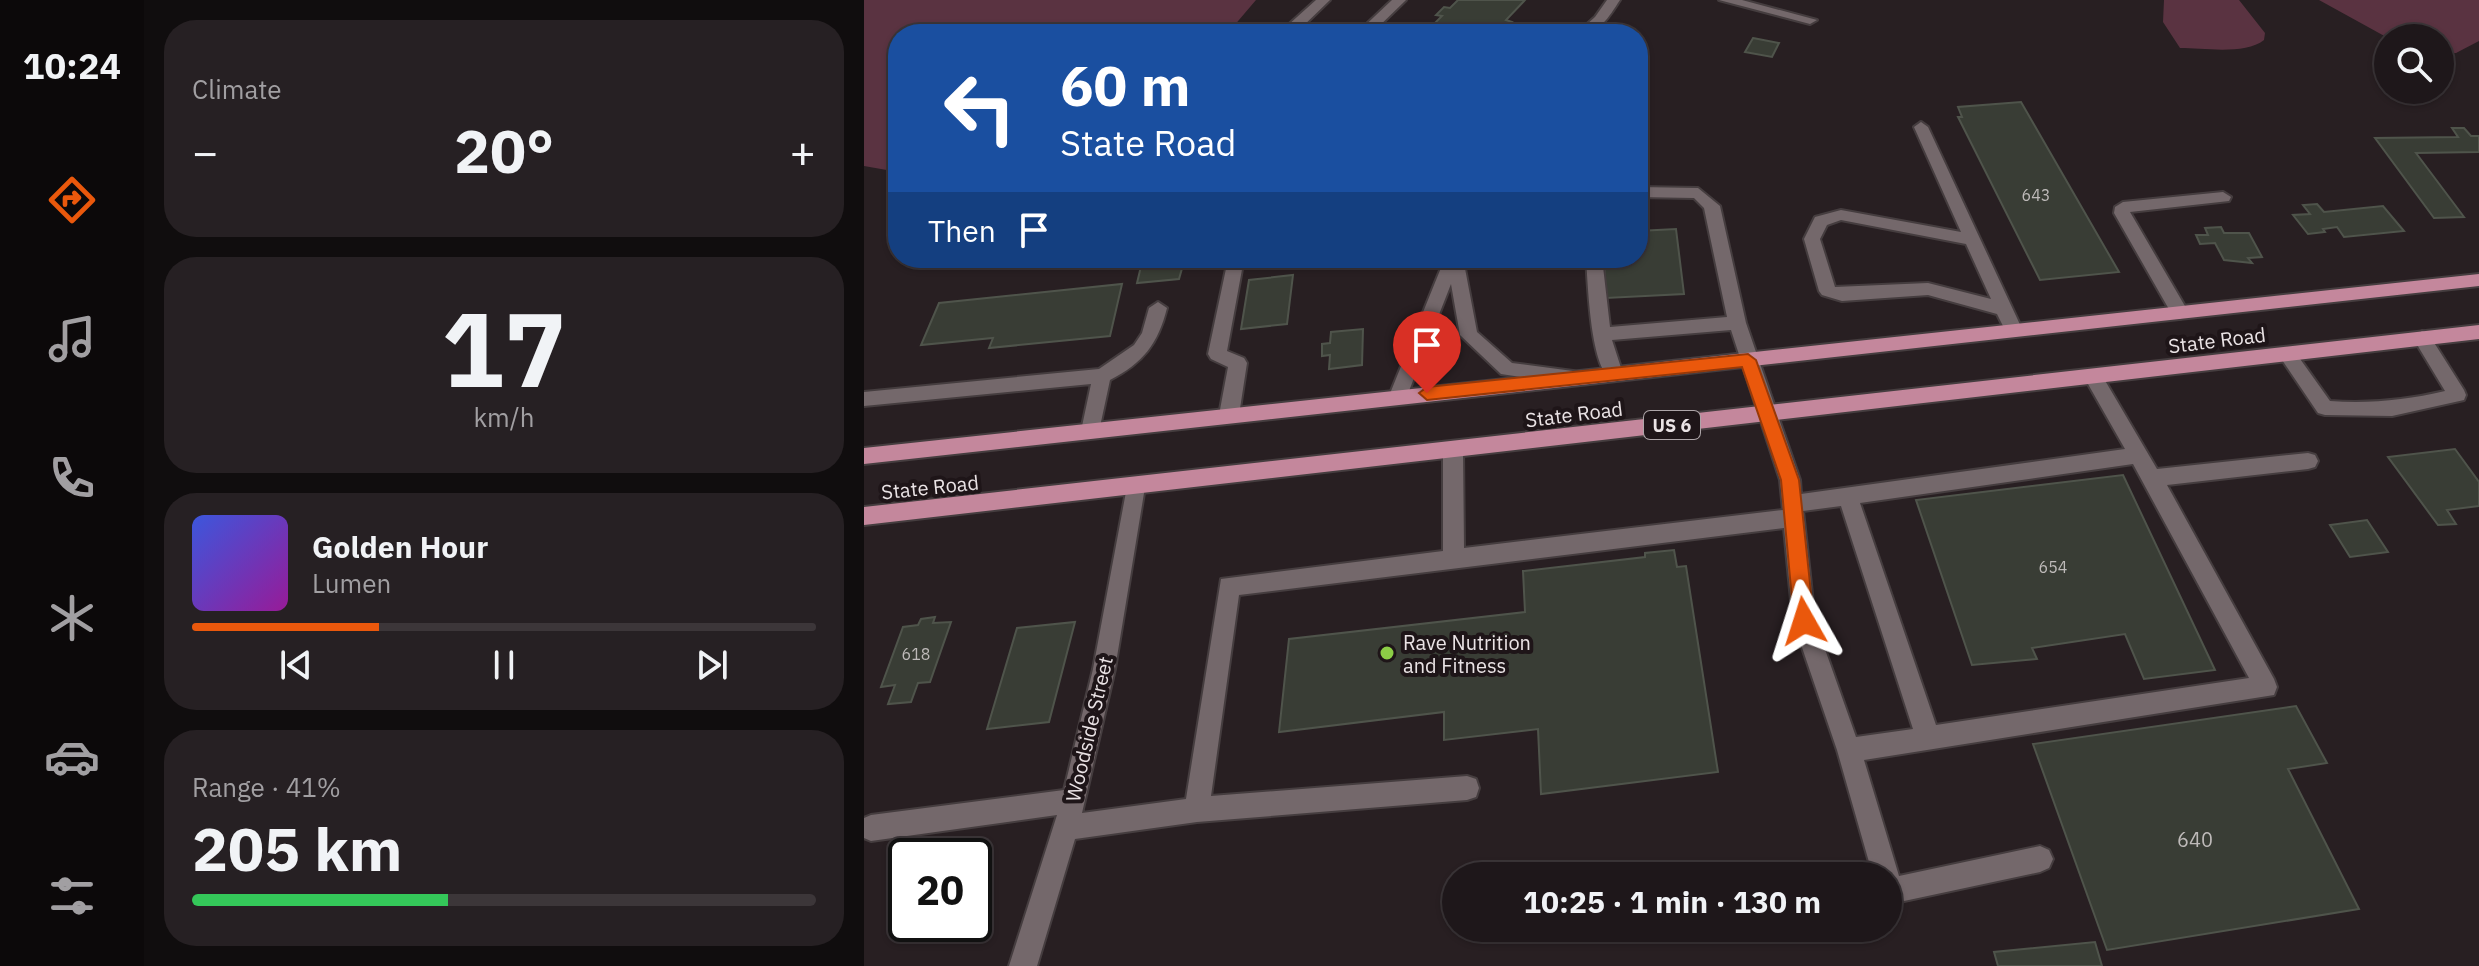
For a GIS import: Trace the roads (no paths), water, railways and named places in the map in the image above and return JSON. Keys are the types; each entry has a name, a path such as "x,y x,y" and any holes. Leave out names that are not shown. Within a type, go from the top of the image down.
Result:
{"main road":[{"name":"State Road","path":"864,456 2479,280"},
{"name":"State Road","path":"864,516 2479,332"}],"street":[{"path":"1298,24 1324,0"},
{"path":"1374,24 1400,0"},
{"path":"1595,24 1614,0"},
{"path":"1725,0 1810,20"},
{"path":"1921,127 2014,331"},
{"path":"1648,192 1698,193 1712,206 1737,323 1790,480 1804,621 1849,750 1882,862"},
{"path":"2180,313 2122,213 2123,207 2223,197"},
{"path":"1973,240 1841,215 1821,221 1812,239 1828,291 1842,295 1928,289 2004,309"},
{"path":"1229,415 1238,363 1217,354 1234,268"},
{"path":"1398,396 1450,268"},
{"path":"1456,268 1469,335 1507,369 1573,378"},
{"path":"1595,268 1602,334 1614,374"},
{"path":"864,399 1102,376 1133,360 1152,333 1158,308"},
{"path":"1602,334 1737,323"},
{"path":"2287,354 2325,408 2366,412 2418,406 2457,395 2422,338"},
{"path":"1091,431 1102,376"},
{"path":"1849,750 2266,687 2093,377"},
{"path":"1453,450 1454,559"},
{"path":"1197,810 1229,586 1454,559 1793,511 1848,496 2138,455"},
{"path":"2152,478 2308,461"},
{"name":"Woodside Street","path":"1023,966 1053,882 1119,603 1135,487"},
{"path":"1848,496 1928,738"},
{"path":"1066,828 1197,810 1467,788"},
{"path":"871,828 1072,801"},
{"path":"1902,888 2040,859"}],"place":[{"name":"Rave Nutrition and Fitness","path":"1387,653"}]}
